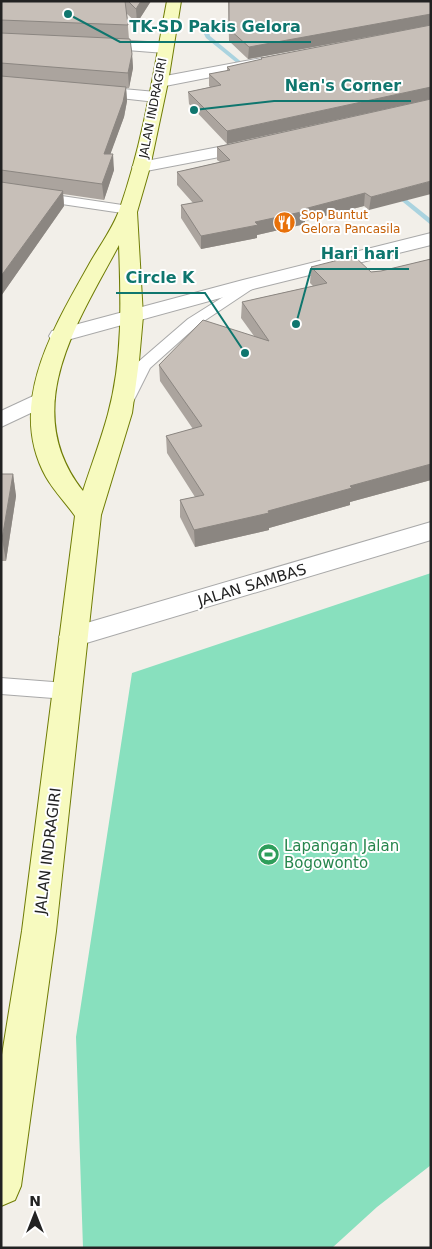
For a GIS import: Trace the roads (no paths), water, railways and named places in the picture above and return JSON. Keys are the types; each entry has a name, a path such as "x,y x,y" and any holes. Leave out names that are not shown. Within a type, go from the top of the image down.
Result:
{"street":[{"name":"JALAN INDRAGIRI","path":"88,515 57,475 44,437 44,398 50,366 60,336 128,211 141,167 174,1"},
{"path":"78,44 165,48"},
{"path":"71,90 158,89 234,69 279,60"},
{"path":"141,167 273,141"},
{"name":"JALAN INDRAGIRI","path":"1,1186 39,931 88,515 120,413 128,361 132,316 128,211"},
{"path":"60,336 250,284 430,239"},
{"path":"1,420 44,398"},
{"name":"JALAN SAMBAS","path":"73,637 431,531"}],"lane":[{"path":"1,191 128,211"},
{"path":"120,413 143,366 193,322 250,284"},
{"path":"1,686 66,691"}],"waterway":[{"path":"240,21 211,26 206,32 208,37 248,70"},
{"path":"394,192 431,223"}],"place":[{"name":"TK-SD Pakis Gelora","path":"68,14"},
{"name":"Nen's Corner","path":"194,110"},
{"name":"Sop Buntut Gelora Pancasila","path":"285,222"},
{"name":"Hari hari","path":"296,324"},
{"name":"Circle K","path":"245,353"},
{"name":"Lapangan Jalan Bogowonto","path":"268,855"}]}
